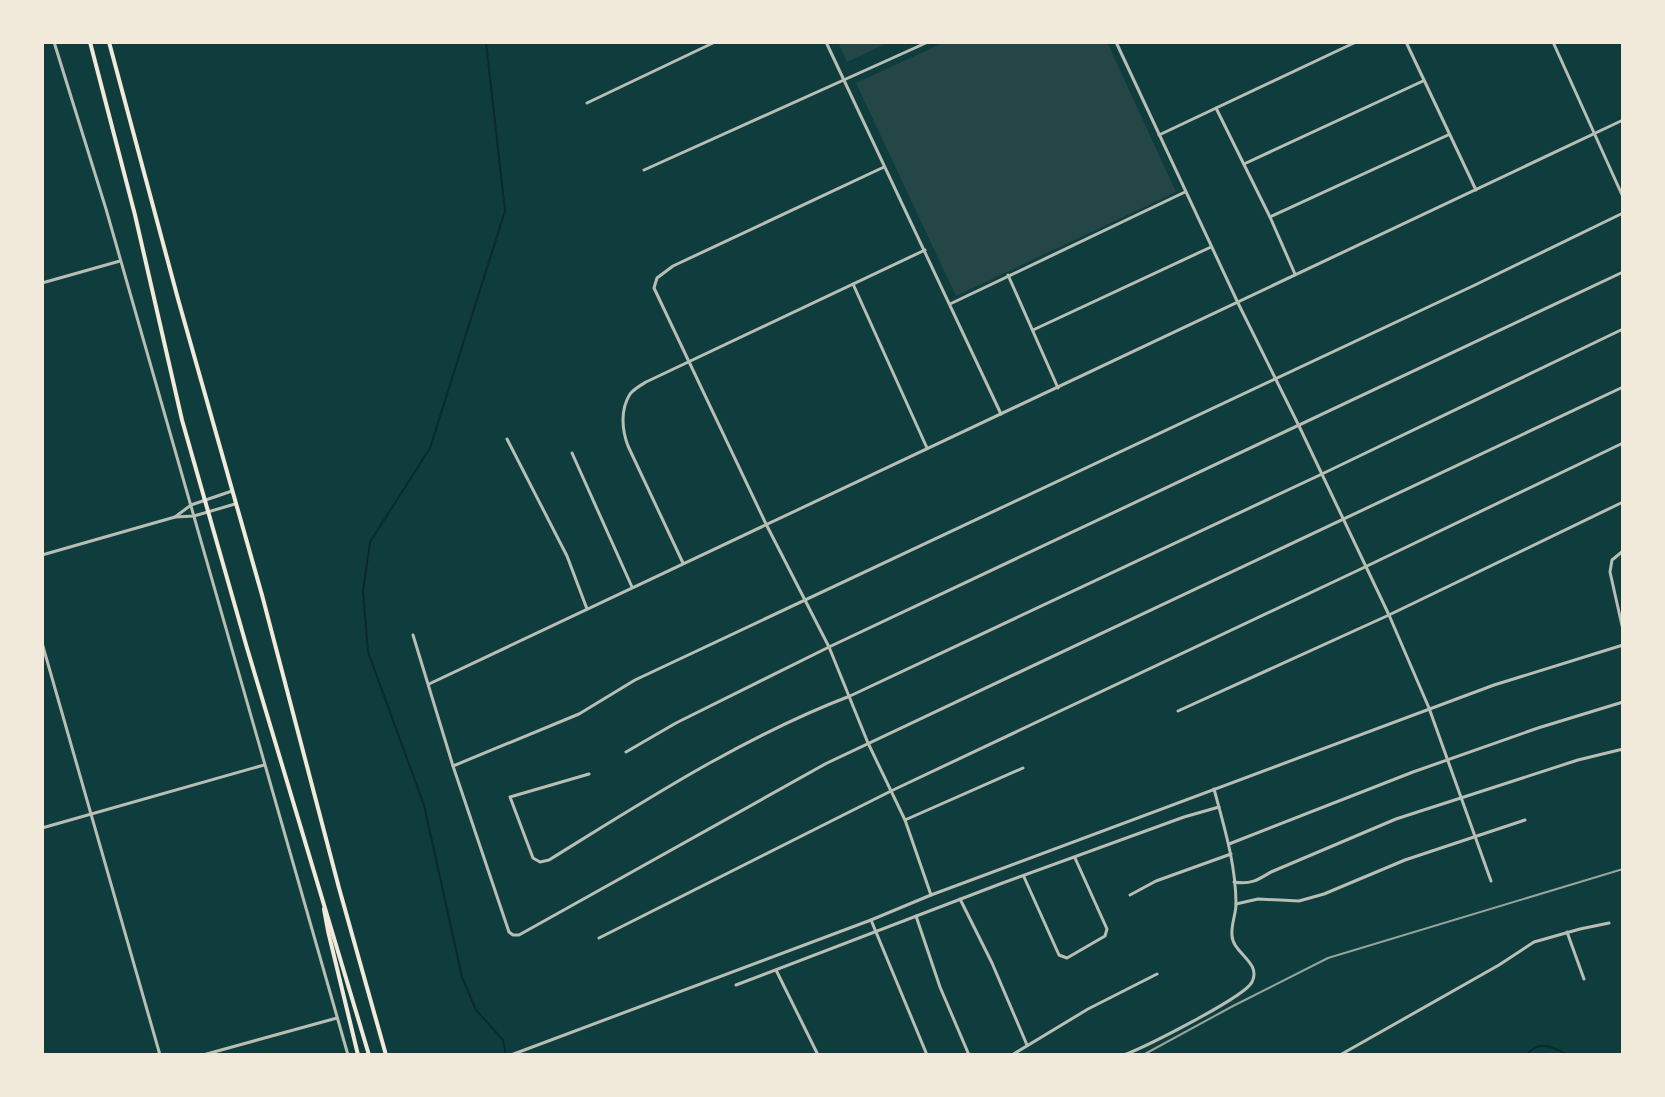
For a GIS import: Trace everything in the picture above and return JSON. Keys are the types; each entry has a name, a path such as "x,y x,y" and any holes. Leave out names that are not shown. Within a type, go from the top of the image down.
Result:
{"main road":[{"path":"90,42 135,215 182,420 369,1055"},
{"path":"109,42 386,1055"},
{"path":"321,890 358,1055"}],"street":[{"path":"54,42 191,505 348,1055"},
{"path":"587,103 715,42"},
{"path":"826,42 1001,414"},
{"path":"644,170 928,42"},
{"path":"1116,42 1211,247 1389,615 1429,708 1491,881"},
{"path":"1159,135 1356,42"},
{"path":"1406,42 1476,190"},
{"path":"1553,42 1623,197"},
{"path":"1244,164 1423,81"},
{"path":"1216,108 1296,276"},
{"path":"428,684 1623,120"},
{"path":"1270,217 1448,135"},
{"path":"884,167 673,266 657,278 654,288 766,524 829,647 868,743 905,820 931,895"},
{"path":"950,304 1185,192"},
{"path":"453,766 579,714 635,680 1623,213"},
{"path":"1033,330 1211,247"},
{"path":"683,563 628,446 623,418 630,394 646,382 925,250"},
{"path":"42,283 120,261"},
{"path":"626,752 676,723 829,647 1623,272"},
{"path":"1008,275 1058,388"},
{"path":"853,284 927,448"},
{"path":"589,774 510,797 533,858 540,862 549,860 691,773 819,708 1322,474 1623,329"},
{"path":"413,635 509,932 519,935 827,763 1623,387"},
{"path":"507,439 567,556 587,609"},
{"path":"599,938 891,791 1623,443"},
{"path":"572,453 632,587"},
{"path":"175,517 191,505 232,491"},
{"path":"1178,711 1389,615 1623,502"},
{"path":"42,555 175,517 194,516 236,504"},
{"path":"1623,551 1612,560 1610,572 1623,630"},
{"path":"42,643 160,1055"},
{"path":"511,1055 1429,708 1623,645"},
{"path":"1229,844 1447,760 1623,702"},
{"path":"1234,882 1255,882 1271,872 1396,819 1578,760 1623,749"},
{"path":"42,828 264,765"},
{"path":"905,820 1023,768"},
{"path":"1124,1055 1150,1045 1251,986 1254,967 1234,945 1231,936 1236,904 1231,854 1214,789"},
{"path":"736,985 960,899 1219,807"},
{"path":"1236,904 1258,899 1299,901 1324,894 1405,860 1525,820"},
{"path":"1130,895 1156,881 1231,854"},
{"path":"1024,876 1059,955 1067,958 1105,936 1107,929 1075,858"},
{"path":"960,899 992,963 1027,1046"},
{"path":"916,916 940,987 969,1055"},
{"path":"871,920 927,1055"},
{"path":"1340,1055 1534,942 1609,923"},
{"path":"1567,932 1584,979"},
{"path":"776,970 818,1055"},
{"path":"1012,1055 1088,1009 1157,974"},
{"path":"203,1055 337,1018"}],"shaded area":[{"path":"838,42 884,42 885,44 847,62"},
{"path":"945,42 1107,42 1176,192 956,296 856,83"}],"waterway":[{"path":"486,42 505,211 430,448 370,542 363,591 368,652 424,805 462,977 476,1010 503,1040 506,1055"},
{"path":"1527,1055 1541,1046 1568,1055"}],"railway":[{"path":"1143,1055 1328,958 1623,869"}]}
